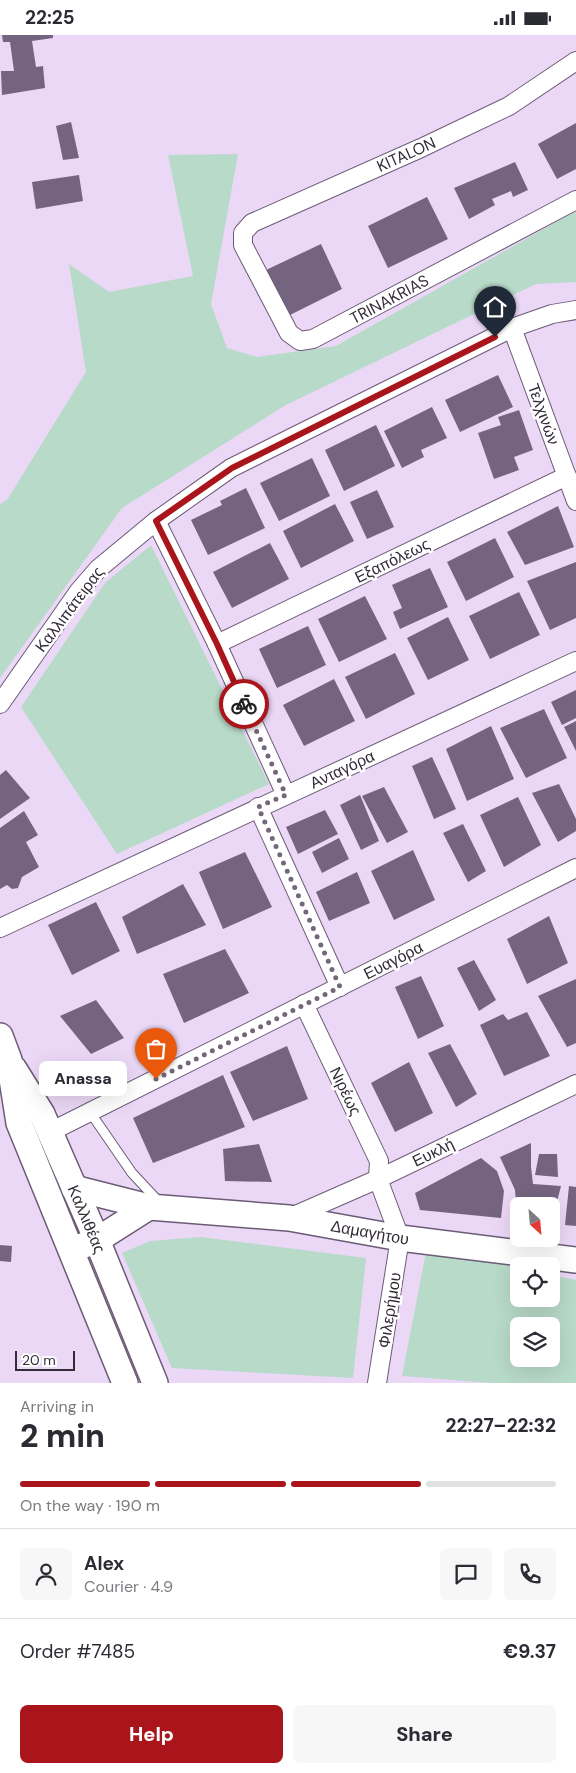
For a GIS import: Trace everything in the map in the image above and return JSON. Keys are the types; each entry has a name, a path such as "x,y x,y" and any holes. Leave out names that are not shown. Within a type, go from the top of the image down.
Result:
{"main road":[{"name":"Καλλιθέας","path":"0,1036 9,1060 42,1114 155,1383"},
{"name":"Καλλιθέας","path":"9,1060 19,1123 125,1383"},
{"name":"Δαμαγήτου","path":"74,1188 156,1207 289,1218 400,1238 576,1260"},
{"path":"70,1250 96,1240 156,1207"}],"street":[{"name":"KITALON","path":"243,245 243,233 252,223 421,148 509,106 576,61"},
{"name":"TRINAKRIAS","path":"243,245 289,333 300,341 313,339 576,200"},
{"name":"Καλλιπάτειρας","path":"0,704 79,591 98,569 156,521 232,468 512,328 552,314 576,310"},
{"name":"Τελχινών","path":"512,328 576,501"},
{"name":"Εξαπόλεως","path":"217,644 567,475"},
{"path":"156,521 217,644 286,795"},
{"name":"Ανταγόρα","path":"0,928 576,661"},
{"path":"258,807 340,987"},
{"name":"Ευαγόρα","path":"50,1132 576,869"},
{"name":"Νιρέως","path":"304,1005 379,1161 378,1179 400,1238"},
{"name":"Ευκλή","path":"289,1218 378,1179 572,1088"},
{"name":"Φιλερήμου","path":"377,1383 400,1238"}],"lane":[{"path":"90,1112 156,1207"}],"green space":[{"path":"238,154 211,304 227,348 257,357 336,346 576,212 576,282 536,284 284,406 122,508 0,678 0,504 7,500 86,372 69,264 109,292 193,276 168,155"},
{"path":"151,545 269,784 117,854 21,707 105,583"},
{"path":"201,1237 366,1258 353,1378 172,1368 122,1253 150,1241"},
{"path":"427,1247 510,1265 510,1307 560,1307 560,1277 576,1280 576,1383 492,1383 402,1376"}],"building":[{"path":"2,35 53,35 53,38 32,41 36,67 43,66 45,88 2,95 1,71 14,71 10,42 3,42"},
{"path":"71,122 79,158 63,160 56,126"},
{"path":"576,123 576,169 557,179 538,144"},
{"path":"515,162 528,190 513,197 511,191 492,199 495,205 469,219 454,188"},
{"path":"79,175 83,201 36,209 32,182"},
{"path":"427,197 448,239 388,268 368,226"},
{"path":"321,244 342,289 290,315 266,270"},
{"path":"498,375 513,407 460,432 445,400"},
{"path":"432,407 447,438 421,450 424,457 402,468 384,431"},
{"path":"519,410 533,450 514,457 519,470 494,479 478,433 501,425 498,417"},
{"path":"376,425 395,466 344,491 325,450"},
{"path":"312,458 330,496 279,521 260,483"},
{"path":"246,488 265,528 208,555 191,520 222,505 220,501"},
{"path":"377,490 394,527 367,539 350,502"},
{"path":"335,504 354,541 301,568 283,531"},
{"path":"558,506 574,547 525,565 507,532"},
{"path":"495,538 514,577 466,601 447,562"},
{"path":"270,543 289,579 232,608 213,572"},
{"path":"576,562 576,618 550,630 527,581"},
{"path":"430,568 448,607 400,629 393,612 402,608 392,585"},
{"path":"519,592 540,635 490,659 469,616"},
{"path":"365,596 387,639 339,662 318,619"},
{"path":"448,617 469,660 428,680 407,638"},
{"path":"308,626 326,665 277,688 259,649"},
{"path":"395,653 415,694 366,719 345,677"},
{"path":"334,679 355,721 304,746 283,705"},
{"path":"576,690 576,718 562,725 551,702"},
{"path":"544,709 567,758 526,778 500,728"},
{"path":"576,721 576,751 564,727"},
{"path":"491,726 514,779 467,801 446,749"},
{"path":"432,757 456,809 434,819 412,766"},
{"path":"6,770 30,798 0,819 0,775"},
{"path":"559,784 576,819 576,831 558,842 532,793"},
{"path":"384,787 408,832 387,843 362,796"},
{"path":"360,795 379,841 361,850 340,805"},
{"path":"518,797 541,845 504,867 480,815"},
{"path":"325,810 338,834 298,854 286,827"},
{"path":"24,811 38,835 26,842 39,867 22,877 18,888 12,889 7,885 0,889 0,828"},
{"path":"463,824 486,871 468,882 443,833"},
{"path":"339,838 349,859 322,873 312,852"},
{"path":"413,850 435,900 394,920 371,871"},
{"path":"245,852 272,907 223,929 199,872"},
{"path":"357,872 370,903 329,921 316,892"},
{"path":"183,884 206,925 137,954 122,917"},
{"path":"96,902 120,951 72,975 48,925"},
{"path":"549,916 568,963 527,984 507,939"},
{"path":"225,949 249,993 184,1023 163,974"},
{"path":"474,960 496,1000 479,1011 457,968"},
{"path":"421,976 444,1026 418,1039 395,987"},
{"path":"576,979 576,1043 567,1047 538,996"},
{"path":"96,1000 124,1038 91,1054 60,1016"},
{"path":"527,1012 550,1056 504,1076 480,1025 503,1014 508,1020"},
{"path":"450,1044 477,1094 456,1107 428,1053"},
{"path":"287,1046 308,1099 253,1121 230,1072"},
{"path":"409,1062 433,1113 395,1132 371,1083"},
{"path":"223,1075 245,1127 153,1163 133,1118"},
{"path":"531,1143 533,1184 561,1186 558,1197 516,1197 515,1190 500,1157"},
{"path":"259,1144 272,1182 225,1181 223,1149"},
{"path":"539,1154 557,1154 558,1177 535,1175"},
{"path":"481,1158 497,1171 504,1191 501,1218 420,1210 415,1193"},
{"path":"569,1186 576,1187 576,1226 565,1225"},
{"path":"0,1245 12,1246 11,1262 0,1261"}],"way so far":[{"path":"156,1079 340,987 258,807 286,795 244,704"}],"place":[{"name":"Anassa","path":"156,1079"}],"route":[{"path":"244,704 217,644 156,521 232,468 495,337"}]}
